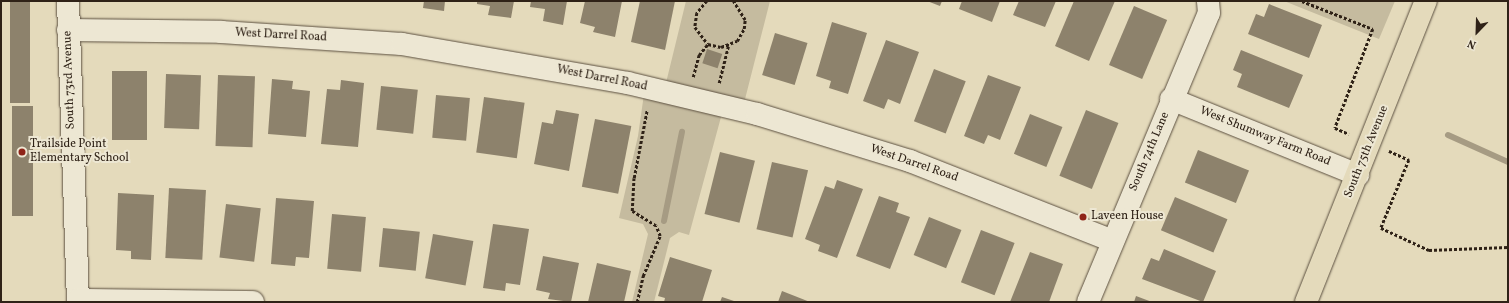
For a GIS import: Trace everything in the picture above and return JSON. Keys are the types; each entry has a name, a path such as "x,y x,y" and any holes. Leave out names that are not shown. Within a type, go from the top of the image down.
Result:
{"main road":[{"name":"South 75th Avenue","path":"1306,302 1358,175 1426,1"}],"street":[{"name":"South 73rd Avenue","path":"68,1 78,301"},
{"name":"South 74th Lane","path":"1088,302 1171,99 1209,13 1208,1"},
{"name":"West Darrel Road","path":"68,30 221,32 402,44 470,54 649,88 715,103 910,161 1112,241"},
{"name":"West Shumway Farm Road","path":"1171,99 1358,175"},
{"path":"78,301 253,302"}],"path":[{"path":"707,1 697,13 695,27 708,44 728,46 737,40 744,29 745,20 733,1"},
{"path":"686,76 693,78 699,55 708,44"},
{"path":"715,103 728,46"},
{"path":"637,302 643,276 660,236 656,226 632,211 634,178 647,121 649,88"}],"shaded area":[{"path":"686,1 770,1 742,111 724,106 689,235 679,232 670,238 654,302 632,302 648,234 643,224 619,218 638,136 645,87 664,91"},
{"path":"1284,1 1395,1 1379,39"}],"building":[{"path":"10,1 30,1 30,103 10,103"},
{"path":"424,1 445,1 444,11 423,8"},
{"path":"477,1 514,1 511,18 488,15 490,6 477,4"},
{"path":"531,1 567,1 563,25 543,21 545,9 530,7"},
{"path":"585,1 622,1 615,37 593,32 595,27 580,23"},
{"path":"640,1 675,1 665,50 631,42"},
{"path":"927,1 942,1 940,6"},
{"path":"962,1 1000,1 992,22 959,9"},
{"path":"1019,1 1056,1 1045,27 1013,15"},
{"path":"1074,1 1115,1 1089,61 1055,46"},
{"path":"1269,4 1322,25 1309,58 1248,34 1256,14 1264,17"},
{"path":"1134,6 1167,20 1142,79 1109,65"},
{"path":"832,22 867,33 848,94 829,88 831,81 816,76"},
{"path":"775,33 808,43 795,85 762,75"},
{"path":"886,40 919,52 900,104 888,99 884,109 863,101"},
{"path":"707,49 722,54 718,68 702,63"},
{"path":"1241,50 1303,75 1289,108 1237,87 1242,74 1233,70"},
{"path":"934,69 966,81 946,133 914,121"},
{"path":"112,71 147,71 147,140 112,140"},
{"path":"166,74 201,75 199,129 164,128"},
{"path":"218,75 255,76 252,147 216,146"},
{"path":"988,75 1021,87 1000,140 988,135 984,144 964,136"},
{"path":"272,79 293,81 292,89 310,91 306,137 268,134"},
{"path":"341,80 364,83 358,147 321,144 327,89 340,90"},
{"path":"381,86 418,90 413,134 376,130"},
{"path":"436,95 470,98 466,141 432,138"},
{"path":"484,97 525,103 517,158 476,152"},
{"path":"12,106 33,106 33,216 12,216"},
{"path":"556,110 579,114 569,171 534,164 542,122 553,124"},
{"path":"1086,110 1118,123 1092,189 1059,176"},
{"path":"1030,114 1062,127 1046,167 1014,154"},
{"path":"595,119 631,126 618,194 582,187"},
{"path":"1198,150 1249,171 1236,203 1185,182"},
{"path":"720,152 755,161 739,223 705,214"},
{"path":"772,162 808,170 793,238 756,229"},
{"path":"837,180 863,189 837,258 818,251 820,245 805,239 825,186 834,189"},
{"path":"169,188 206,190 202,260 165,258"},
{"path":"118,193 154,195 151,260 131,259 131,251 116,250"},
{"path":"879,196 899,203 896,212 910,217 890,269 856,256"},
{"path":"1175,197 1227,219 1213,252 1161,230"},
{"path":"276,198 314,201 309,258 296,257 295,266 271,264"},
{"path":"226,204 261,208 254,262 219,258"},
{"path":"332,214 366,217 361,272 327,269"},
{"path":"929,217 961,230 946,268 914,255"},
{"path":"493,224 529,229 520,285 506,283 505,291 483,288"},
{"path":"383,228 420,232 416,271 379,267"},
{"path":"981,230 1015,243 995,295 961,282"},
{"path":"433,234 473,241 466,285 425,278"},
{"path":"1164,249 1216,271 1203,302 1142,279 1151,258 1159,261"},
{"path":"1030,252 1063,264 1049,302 1010,302"},
{"path":"543,256 579,263 571,302 548,299 550,293 536,290"},
{"path":"670,257 712,270 702,302 664,302 665,298 658,296"},
{"path":"597,263 631,271 624,302 588,302"},
{"path":"782,291 810,302 778,302"},
{"path":"1136,296 1152,302 1134,302"},
{"path":"722,297 737,302 720,302"}],"waterway":[{"path":"664,221 682,132"},
{"path":"1448,135 1508,162"}],"place":[{"name":"Trailside Point Elementary School","path":"22,152"},
{"name":"Laveen House","path":"1083,217"}]}
